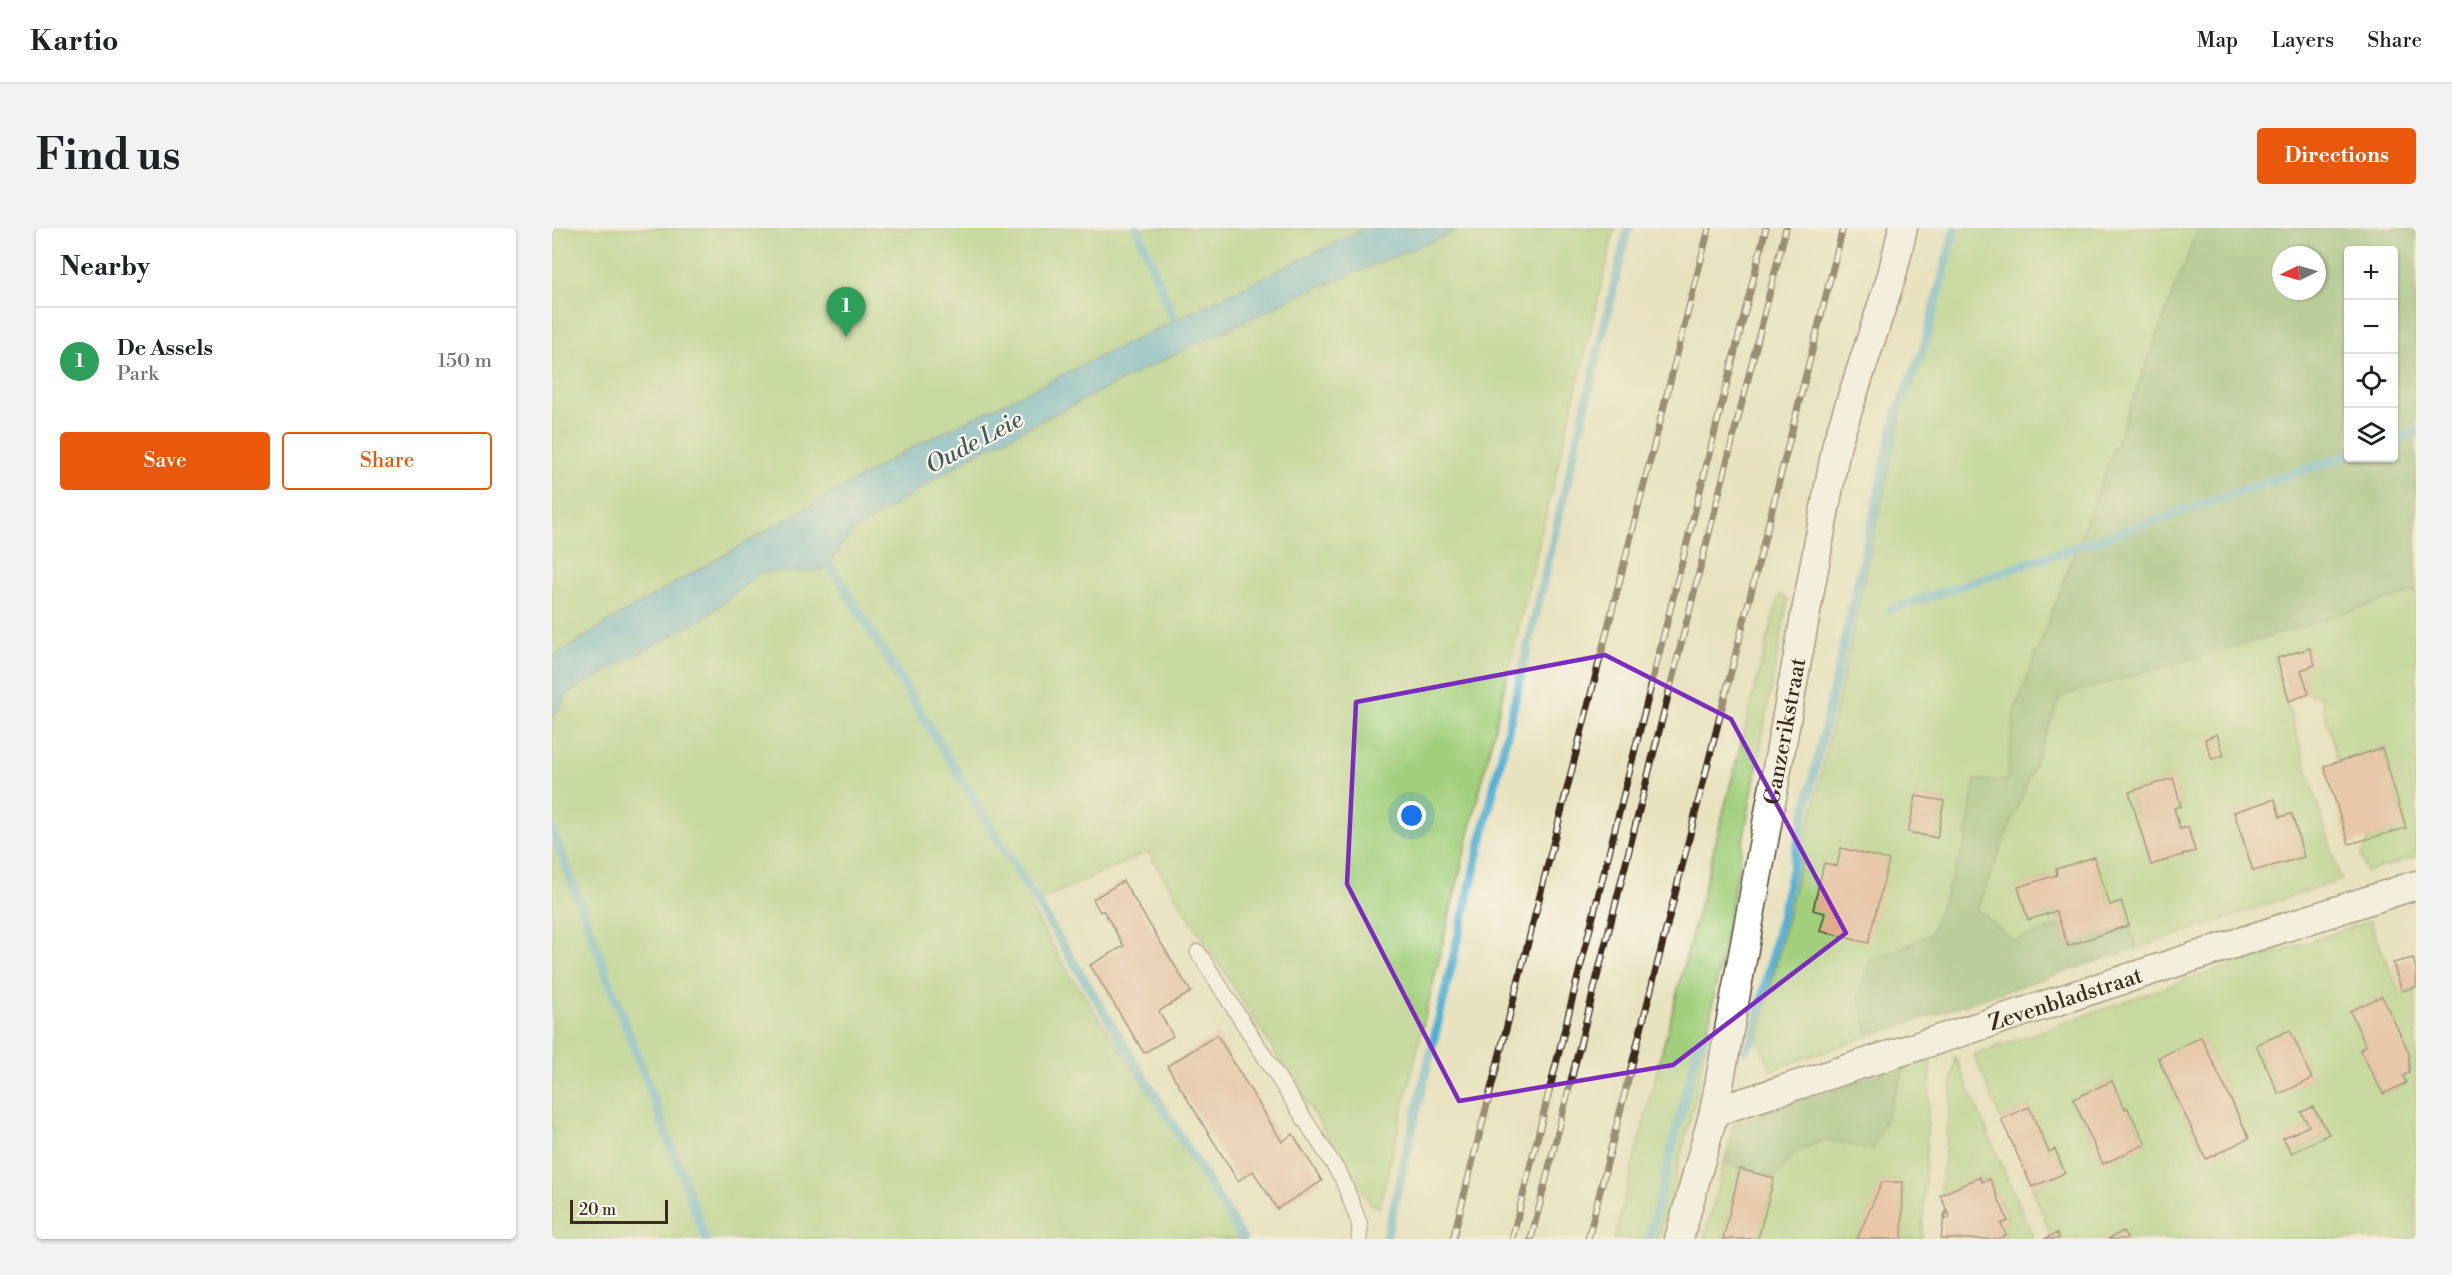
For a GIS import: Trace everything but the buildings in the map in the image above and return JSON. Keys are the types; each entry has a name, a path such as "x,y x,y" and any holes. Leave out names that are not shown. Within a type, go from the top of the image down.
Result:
{"street":[{"name":"Ganzerikstraat","path":"1679,1239 1714,1112 1837,443 1892,275 1903,228"},
{"name":"Zevenbladstraat","path":"1714,1112 2416,885"}],"lane":[{"path":"1198,952 1342,1178 1360,1225 1359,1239"}],"highlighted area":[{"path":"1605,655 1731,719 1846,933 1673,1065 1459,1101 1347,884 1356,702"}],"green space":[{"path":"552,228 1366,228 915,446 616,617 552,658"},
{"path":"1464,228 1615,228 1379,1208 1370,1203 1148,852 1029,905 1065,967 1216,1193 1238,1239 552,1239 552,720 568,693 707,616 759,573 822,570 855,530 973,455 1144,369 1297,296"},
{"path":"1957,228 2198,228 2015,709 2007,782 1975,781 1965,844 1930,935 1869,962 1869,1036 1771,1070 1758,1039 1821,775 1903,406 1924,351","holes":["1916,796 1944,801 1937,838 1908,832"]},
{"path":"2198,228 2416,228 2416,591 2267,637 2061,696 1977,909 2014,941 2061,926 2068,946 2129,925 2137,948 1869,1036 1859,999 1869,962 1930,935 1965,844 1975,780 2007,781 2015,709"},
{"path":"2416,591 2416,699 2414,700 2416,706 2416,857 2366,872 2361,856 2368,839 2406,827 2382,748 2338,762 2320,696 2309,694 2301,670 2309,649 2274,660 2341,880 2137,948 2121,902 2110,905 2094,857 2056,869 2057,875 2018,887 2028,919 2056,911 2061,926 2014,941 1977,909 2061,696","holes":["2173,778 2181,806 2174,808 2180,829 2188,827 2195,851 2151,864 2129,792","2275,800 2280,817 2292,814 2303,857 2253,871 2234,812"]},
{"path":"1779,595 1788,599 1694,1104 1659,1239 1614,1239"},
{"path":"2370,921 2400,993 2416,987 2416,1239 2127,1239 2123,1231 2109,1239 2059,1239 2056,1234 2051,1236 2032,1187 2065,1172 2055,1150 2049,1152 2029,1107 2001,1119 1974,1055 2197,976 2288,949","holes":["2382,997 2409,1053 2409,1072 2403,1076 2406,1084 2383,1094 2360,1049 2366,1046 2350,1011","2290,1031 2312,1079 2279,1094 2256,1046","2201,1038 2249,1138 2206,1159 2158,1059","2112,1081 2125,1109 2127,1108 2146,1144 2103,1164 2073,1099","2313,1107 2329,1134 2292,1153 2284,1138 2309,1126 2302,1112"]},
{"path":"1955,1057 2034,1239 1997,1239 2006,1235 2001,1224 2008,1220 1990,1179 1982,1182 1980,1177 1940,1195"},
{"path":"1931,1062 1922,1239 1902,1239 1903,1183 1883,1182 1857,1239 1758,1239 1774,1178 1794,1152 1825,1140 1873,1149 1907,1064"},
{"path":"1907,1064 1873,1149 1825,1140 1794,1152 1774,1178 1740,1169 1725,1160 1733,1123"},
{"path":"1725,1160 1740,1169 1723,1239 1704,1239"}],"water":[{"name":"Oude Leie","path":"1366,228 1464,228 1297,296 1144,369 973,455 855,530 822,570 759,573 707,616 568,693 552,720 552,658 616,617 915,446"}],"waterway":[{"path":"1137,228 1179,331"},
{"path":"1386,1239 1628,228"},
{"path":"1745,1049 1753,1040 1897,412 1923,351 1955,228"},
{"path":"2398,439 2416,432"},
{"path":"1890,610 2344,456"},
{"path":"823,553 1243,1239"},
{"path":"552,829 706,1239"},
{"path":"1649,1239 1698,1045 1705,1037"}],"railway":[{"path":"1453,1239 1709,228"},
{"path":"1512,1239 1766,228"},
{"path":"1531,1239 1786,228"},
{"path":"1588,1239 1843,228"}],"place":[{"name":"De Assels","path":"846,337"}]}
